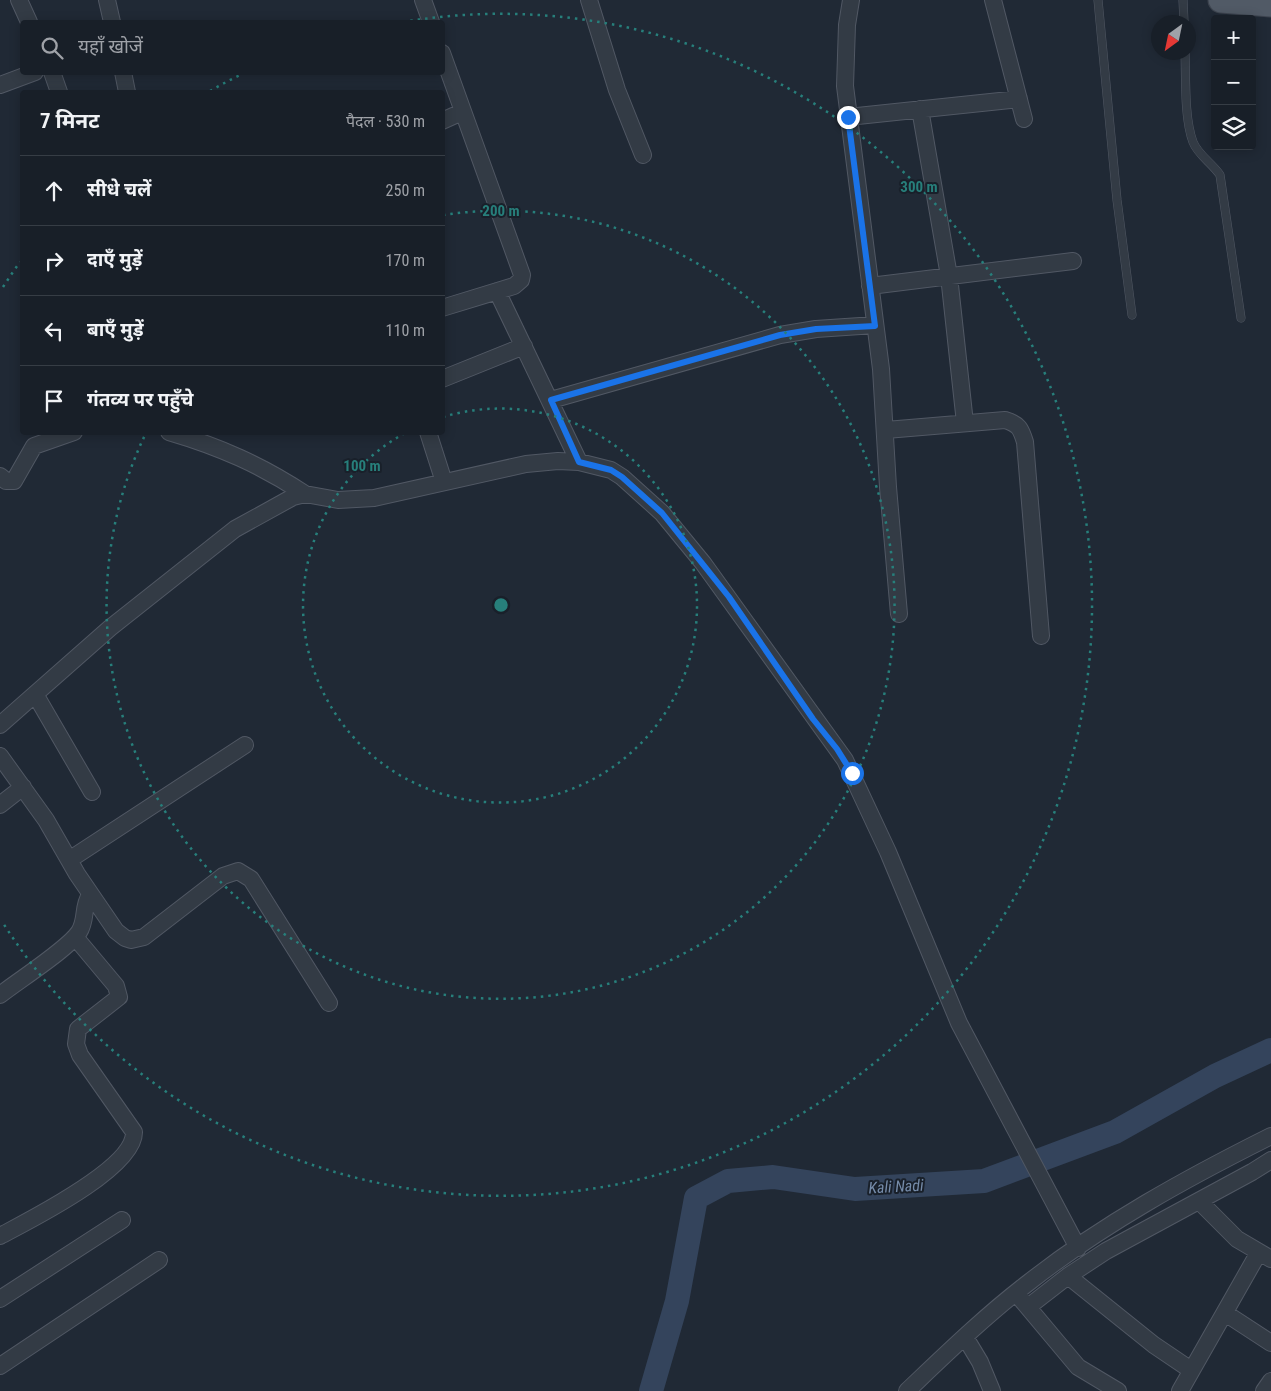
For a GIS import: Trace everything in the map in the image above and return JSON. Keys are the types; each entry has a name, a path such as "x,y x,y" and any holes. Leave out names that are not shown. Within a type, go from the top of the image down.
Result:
{"main road":[{"path":"1221,0 1271,4"}],"street":[{"path":"19,0 28,20"},
{"path":"107,0 112,20"},
{"path":"423,0 430,20"},
{"path":"589,0 617,90 643,155"},
{"path":"851,0 845,59 848,117 875,326 886,430 900,614"},
{"path":"993,0 1024,119"},
{"path":"445,62 522,275 518,284 445,307"},
{"path":"0,85 27,75"},
{"path":"53,75 59,90"},
{"path":"124,75 127,90"},
{"path":"848,117 1019,99"},
{"path":"920,110 949,276 965,423"},
{"path":"445,120 462,112"},
{"path":"870,286 1073,261"},
{"path":"497,291 551,400 579,462"},
{"path":"551,400 780,335 816,329 875,326"},
{"path":"445,378 524,346"},
{"path":"886,430 1005,420 1014,422 1021,428 1025,442 1041,636"},
{"path":"0,476 6,481 14,481 34,446 65,435"},
{"path":"178,435 245,459 306,494 338,500 365,498 526,464 558,461 600,466 616,474 662,513 718,584 845,760 892,861 959,1023 1078,1248"},
{"path":"429,435 444,482"},
{"path":"0,725 110,628 235,529 293,496 306,494"},
{"path":"35,694 92,792"},
{"path":"69,860 245,745"},
{"path":"0,756 46,820 90,895 120,935 131,940 137,939 223,876 232,872 244,873 256,887 329,1003"},
{"path":"0,805 23,787"},
{"path":"0,994 75,937 84,921 86,901 90,895"},
{"path":"0,1236 89,1184 127,1153 134,1140 134,1132 80,1055 76,1044 78,1029 119,997 116,986 75,937"},
{"path":"907,1391 964,1337 1016,1293 1078,1248 1182,1181 1271,1136"},
{"path":"1028,1307 1068,1276 1106,1251 1271,1160"},
{"path":"1180,1391 1224,1313 1265,1255 1237,1238 1199,1201"},
{"path":"0,1299 122,1220"},
{"path":"0,1366 159,1260"},
{"path":"1068,1276 1154,1345 1191,1370"},
{"path":"1016,1293 1078,1367 1118,1391"},
{"path":"1224,1313 1271,1343"},
{"path":"964,1337 980,1362 992,1391"},
{"path":"1264,1391 1271,1381"}],"lane":[{"path":"1098,0 1117,200 1132,316"},
{"path":"1183,0 1184,15"},
{"path":"1186,60 1190,128 1193,143 1220,175 1241,318"}],"waterway":[{"name":"Kali Nadi","path":"651,1391 677,1301 696,1198 728,1181 773,1177 855,1189 984,1181 1115,1132 1215,1076 1271,1050"}],"route":[{"path":"848,117 875,326 816,329 780,335 551,400 579,462 611,470 641,493 662,513 729,597 813,719 845,760 852,773"}]}
